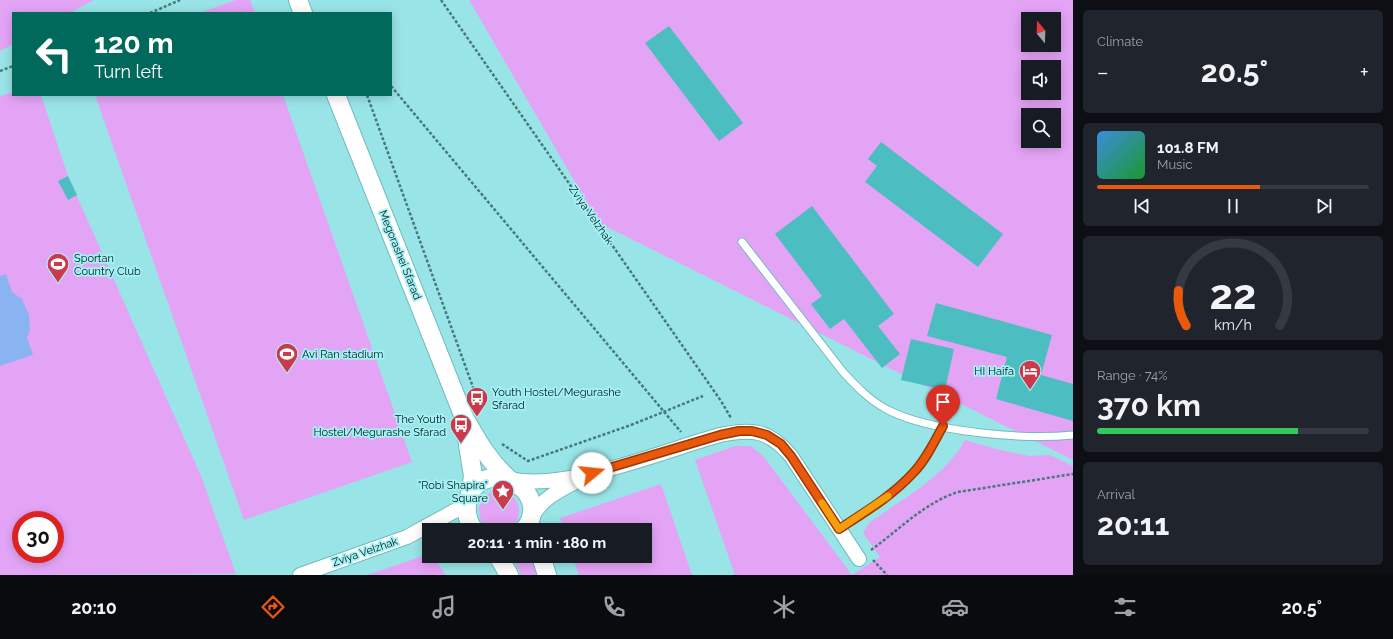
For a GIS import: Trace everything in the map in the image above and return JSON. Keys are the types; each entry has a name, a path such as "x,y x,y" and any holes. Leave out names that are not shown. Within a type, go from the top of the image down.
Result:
{"street":[{"path":"298,0 303,12"},
{"name":"Megorashei Sfarad","path":"336,96 463,415 493,464 508,479 518,483 525,491 530,500 531,507 529,523"},
{"name":"Megorashei Sfarad","path":"463,415 473,476 467,517 470,523"},
{"path":"469,498 479,484 488,479 508,479 532,483 592,473 690,443 739,431 752,431 767,435 781,444 791,456 839,529 864,556"},
{"path":"530,523 536,508 554,493 592,473"},
{"name":"Zviya VeIzhak","path":"300,575 407,537 458,509 469,498"},
{"name":"Zviya VeIzhak","path":"407,537 422,536"},
{"path":"502,563 509,575"},
{"path":"543,563 547,575"}],"lane":[{"path":"742,242 843,372 862,392 889,411 923,423 977,432 1047,437 1073,435"},
{"path":"839,529 890,495 914,473 928,454 943,426"}],"path":[{"path":"152,12 180,0"},
{"name":"Zviya VeIzhak","path":"441,0 721,401 739,431"},
{"path":"0,71 12,66"},
{"path":"392,87 690,443"},
{"path":"367,96 480,407"},
{"path":"497,441 528,461 631,425 703,396"},
{"path":"887,575 864,556 930,505 944,497 958,492 1073,474"}],"shaded area":[{"path":"0,0 94,0 72,12 12,12 12,45 0,51"},
{"path":"236,0 250,0 255,12 202,12"},
{"path":"469,0 1073,0 1073,460 599,223"},
{"name":"Sportan Country Club","path":"12,92 12,96 41,96 68,176 201,476 236,574 0,575 0,96"},
{"path":"95,96 283,96 412,462 244,520"},
{"path":"965,440 996,449 1029,456 1050,455 1073,466 1073,575 852,575 880,557 863,533 869,523 909,496 934,476 946,465"},
{"path":"735,446 751,446 764,457 852,575 735,575 695,460"},
{"path":"661,484 692,575 579,575 575,563 652,563 652,523 562,523 560,518"},
{"path":"499,491 507,493 513,497 519,511 514,523 484,523 479,511 481,503 485,497 491,493"},
{"path":"422,556 422,563 438,563 445,575 367,575"},
{"path":"515,563 535,563 539,575 521,575"}],"water":[{"path":"6,274 12,292 22,299 29,315 30,331 27,337 33,355 0,366 0,276"}],"building":[{"path":"669,26 743,123 719,141 645,43"},
{"path":"881,142 1003,234 978,267 865,182 877,166 868,159"},
{"path":"68,176 77,195 68,200 58,181"},
{"path":"812,206 894,314 878,326 900,354 882,368 844,319 830,329 811,304 822,296 775,234"},
{"path":"936,303 1052,335 1041,375 1073,384 1073,421 996,399 1007,357 927,336"},
{"path":"911,339 954,349 945,390 901,380"}],"slow traffic":[{"path":"822,503 839,529 888,496"}],"place":[{"name":"Sportan Country Club","path":"58,284"},
{"name":"Avi Ran stadium","path":"287,374"},
{"name":"HI Haifa","path":"1030,390"},
{"name":"Youth Hostel/Megurashe Sfarad","path":"477,418"},
{"name":"The Youth Hostel/Megurashe Sfarad","path":"461,444"},
{"name":"\"Robi Shapira\" Square","path":"503,510"}],"route":[{"path":"592,473 720,435 739,431 752,431 767,435 781,444 791,456 839,529 890,495 914,473 928,454 943,426"}]}
